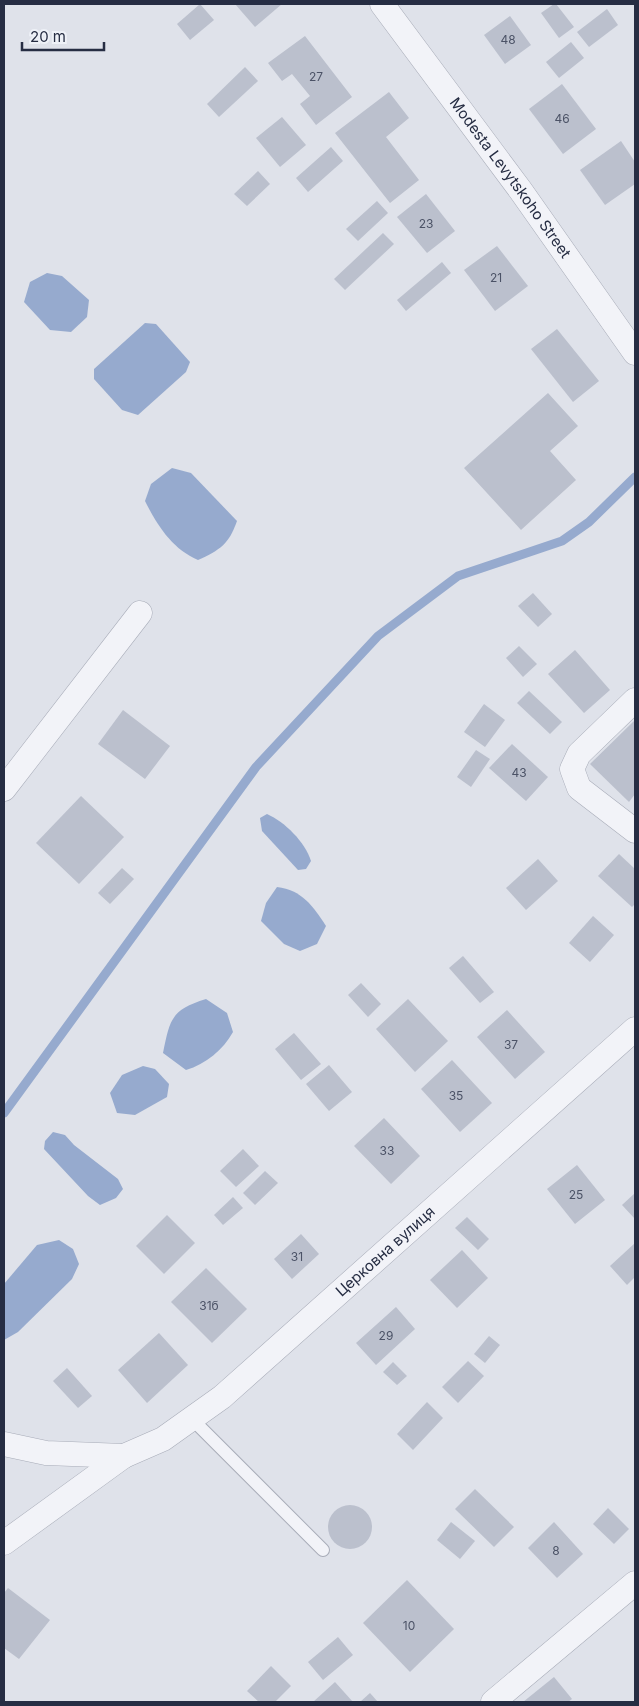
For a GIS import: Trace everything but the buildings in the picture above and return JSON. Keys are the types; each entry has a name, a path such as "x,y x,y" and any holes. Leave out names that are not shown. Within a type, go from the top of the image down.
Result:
{"street":[{"name":"Modesta Levytskoho Street","path":"382,4 521,191 635,353"},
{"path":"4,789 140,613"},
{"path":"635,700 579,754 572,769 579,788 635,831"},
{"name":"Церковна вулиця","path":"124,1456 163,1439 222,1396 346,1288 635,1029"},
{"path":"4,1444 46,1453 124,1456"},
{"path":"4,1543 124,1456"},
{"path":"493,1702 635,1583"}],"lane":[{"path":"191,1418 323,1550"}],"water":[{"path":"47,273 62,276 89,300 87,317 71,332 50,330 24,302 30,282"},
{"path":"145,323 156,324 190,362 186,372 138,415 122,410 94,379 94,369"},
{"path":"172,468 191,473 237,521 231,535 223,545 198,560 180,550 173,543 155,519 145,501 151,484"},
{"path":"267,814 281,822 294,833 304,847 311,861 306,869 298,870 262,831 260,818"},
{"path":"277,887 300,895 326,926 317,944 300,951 284,944 261,921 266,903"},
{"path":"206,999 227,1013 233,1032 213,1056 186,1070 163,1053 170,1024 174,1017 186,1007"},
{"path":"143,1066 155,1069 169,1084 167,1097 135,1115 117,1113 110,1093 122,1075"},
{"path":"53,1132 65,1135 74,1145 118,1179 123,1189 116,1198 100,1205 88,1196 44,1149 45,1141"},
{"path":"59,1240 73,1249 79,1264 72,1279 18,1332 4,1340 4,1284 37,1245"}],"waterway":[{"path":"4,1113 256,767 378,636 458,576 562,541 589,522 635,477"}]}
